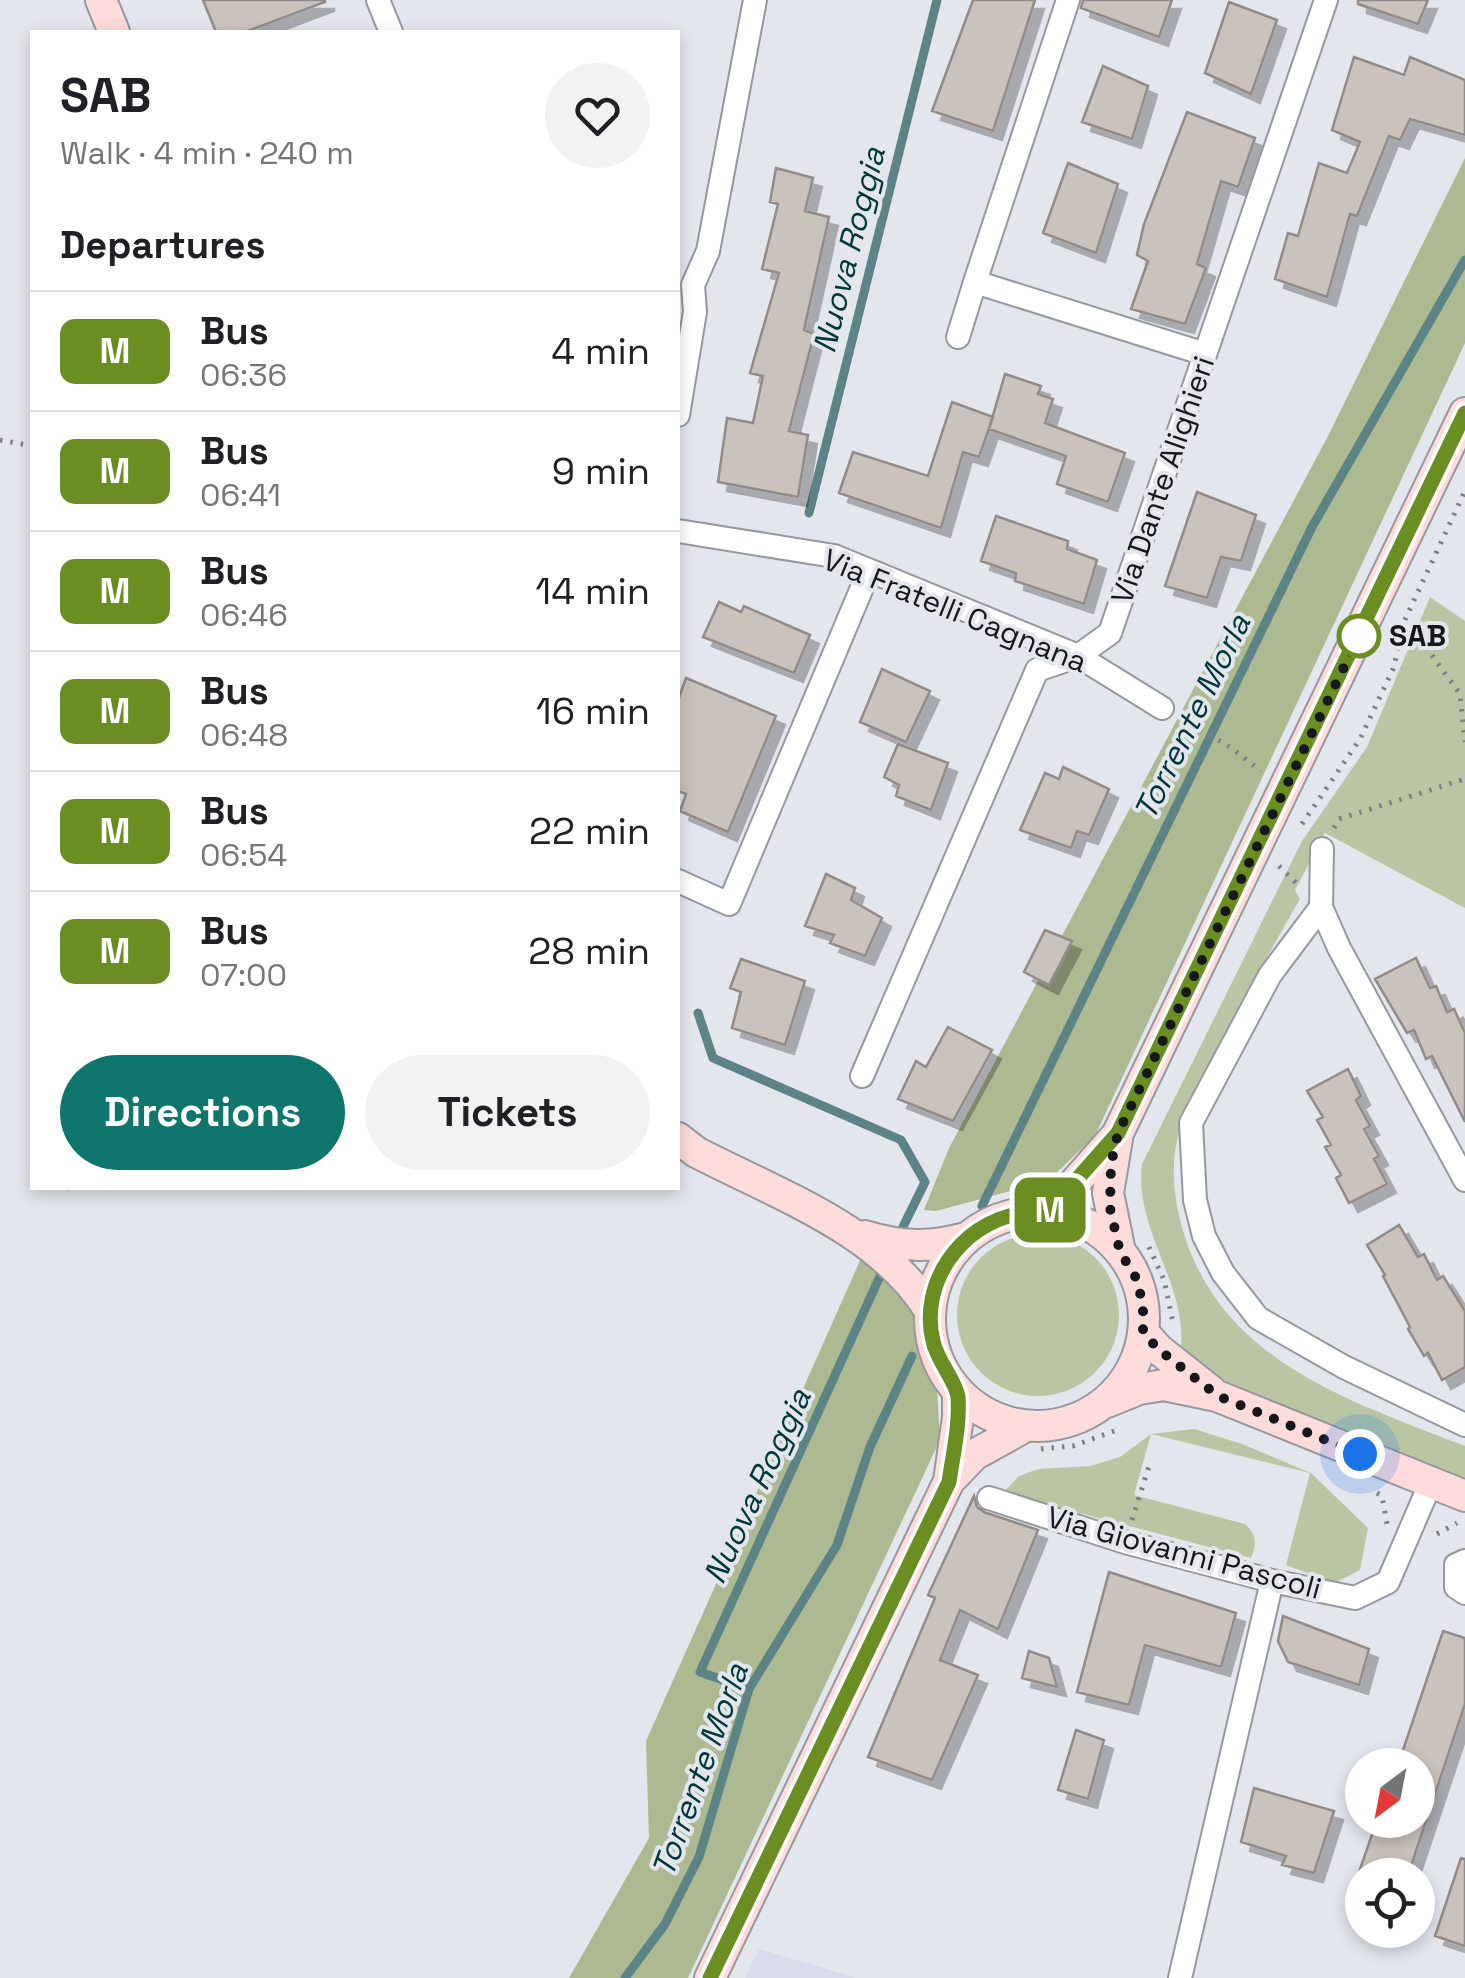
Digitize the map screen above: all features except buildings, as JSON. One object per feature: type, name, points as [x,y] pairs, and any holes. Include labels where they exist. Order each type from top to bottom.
[{"type":"main road","points":[[101,0],[113,30]]},
{"type":"main road","points":[[1048,1212],[1118,1133],[1465,412]]},
{"type":"main road","points":[[1118,1133],[1108,1193],[1120,1252]]},
{"type":"main road","points":[[680,1140],[696,1152],[874,1247],[902,1271],[930,1311]]},
{"type":"main road","points":[[1103,1404],[1130,1372],[1143,1332],[1143,1303],[1135,1276],[1120,1252],[1088,1226],[1048,1212],[1018,1214],[991,1222],[966,1238],[948,1259],[936,1284],[930,1311],[932,1340],[941,1367],[958,1391],[977,1408],[1026,1426],[1066,1421],[1139,1389],[1164,1385],[1218,1396],[1465,1496]]},
{"type":"main road","points":[[848,1231],[910,1246],[940,1245],[966,1238]]},
{"type":"main road","points":[[1143,1332],[1158,1349],[1218,1396]]},
{"type":"main road","points":[[949,1482],[958,1391]]},
{"type":"main road","points":[[710,1978],[949,1482],[974,1455],[1026,1426]]},
{"type":"street","points":[[378,0],[390,30]]},
{"type":"street","points":[[680,404],[695,312],[685,281],[708,251],[755,0]]},
{"type":"street","points":[[958,336],[1068,0]]},
{"type":"street","name":"Via Dante Alighieri","points":[[862,1076],[1038,670],[1078,656],[1110,633],[1326,0]]},
{"type":"street","points":[[975,282],[1205,354]]},
{"type":"street","name":"Via Fratelli Cagnana","points":[[680,531],[834,556],[1078,656],[1162,708]]},
{"type":"street","points":[[680,883],[729,904],[869,571]]},
{"type":"street","points":[[1322,849],[1322,907],[1339,948],[1465,1180]]},
{"type":"street","points":[[1322,907],[1270,975],[1190,1124],[1195,1200],[1204,1236],[1223,1273],[1258,1318],[1344,1367],[1465,1425]]},
{"type":"street","name":"Via Giovanni Pascoli","points":[[989,1498],[1126,1542],[1272,1581],[1355,1598],[1388,1582],[1431,1482]]},
{"type":"street","points":[[1465,1561],[1456,1565],[1456,1588],[1465,1592]]},
{"type":"street","points":[[1180,1978],[1272,1581]]},
{"type":"path","points":[[0,440],[30,446]]},
{"type":"path","points":[[1402,626],[1425,646],[1460,694],[1465,742]]},
{"type":"path","points":[[1184,720],[1230,747],[1273,780]]},
{"type":"path","points":[[1322,849],[1339,820],[1465,779]]},
{"type":"path","points":[[1126,1542],[1149,1466]]},
{"type":"shaded area","points":[[759,1949],[854,1977],[856,1978],[745,1978]]},
{"type":"green space","points":[[1465,158],[1465,343],[1095,1136],[1048,1181],[936,1211],[924,1210],[949,1148],[1327,438]]},
{"type":"green space","points":[[1430,597],[1465,621],[1465,908],[1325,833],[1295,890],[1300,899],[1237,1012],[1182,1123],[1174,1182],[1184,1234],[1203,1278],[1229,1315],[1261,1346],[1337,1394],[1465,1446],[1465,1487],[1224,1388],[1181,1349],[1176,1302],[1152,1234],[1142,1188],[1142,1164],[1302,841],[1367,747]]},
{"type":"green space","points":[[1038,1234],[1069,1241],[1095,1258],[1112,1284],[1119,1315],[1112,1346],[1095,1372],[1069,1389],[1038,1396],[1007,1389],[981,1372],[964,1346],[957,1315],[964,1284],[981,1258],[1007,1241]]},
{"type":"green space","points":[[863,1254],[905,1276],[936,1375],[940,1440],[688,1978],[569,1978],[649,1838],[646,1741]]},
{"type":"green space","points":[[1194,1429],[1311,1473],[1368,1528],[1360,1570],[1335,1583],[1286,1565],[1310,1473],[1151,1434]]},
{"type":"green space","points":[[1151,1434],[1134,1495],[1245,1524],[1255,1540],[1251,1558],[1003,1493],[1019,1476],[1038,1469],[1090,1466],[1120,1457]]},
{"type":"waterway","name":"Nuova Roggia","points":[[809,513],[937,0]]},
{"type":"waterway","name":"Torrente Morla","points":[[982,1206],[1312,527],[1465,260]]},
{"type":"waterway","name":"Nuova Roggia","points":[[698,1013],[713,1058],[901,1140],[925,1182],[901,1231]]},
{"type":"waterway","name":"Nuova Roggia","points":[[749,1689],[700,1672],[881,1274]]},
{"type":"waterway","name":"Torrente Morla","points":[[625,1978],[665,1924],[699,1857],[749,1689],[837,1545],[870,1447],[912,1356]]},
{"type":"bus line","name":"M","points":[[710,1978],[949,1482],[958,1391],[941,1367],[932,1340],[930,1311],[936,1284],[948,1259],[966,1238],[991,1222],[1018,1214],[1048,1212],[1118,1133],[1465,413]]},
{"type":"place","name":"SAB","points":[[1359,636]]},
{"type":"route","points":[[1359,636],[1118,1133],[1108,1193],[1120,1252],[1135,1276],[1143,1303],[1143,1332],[1158,1349],[1218,1396],[1360,1454]]}]
